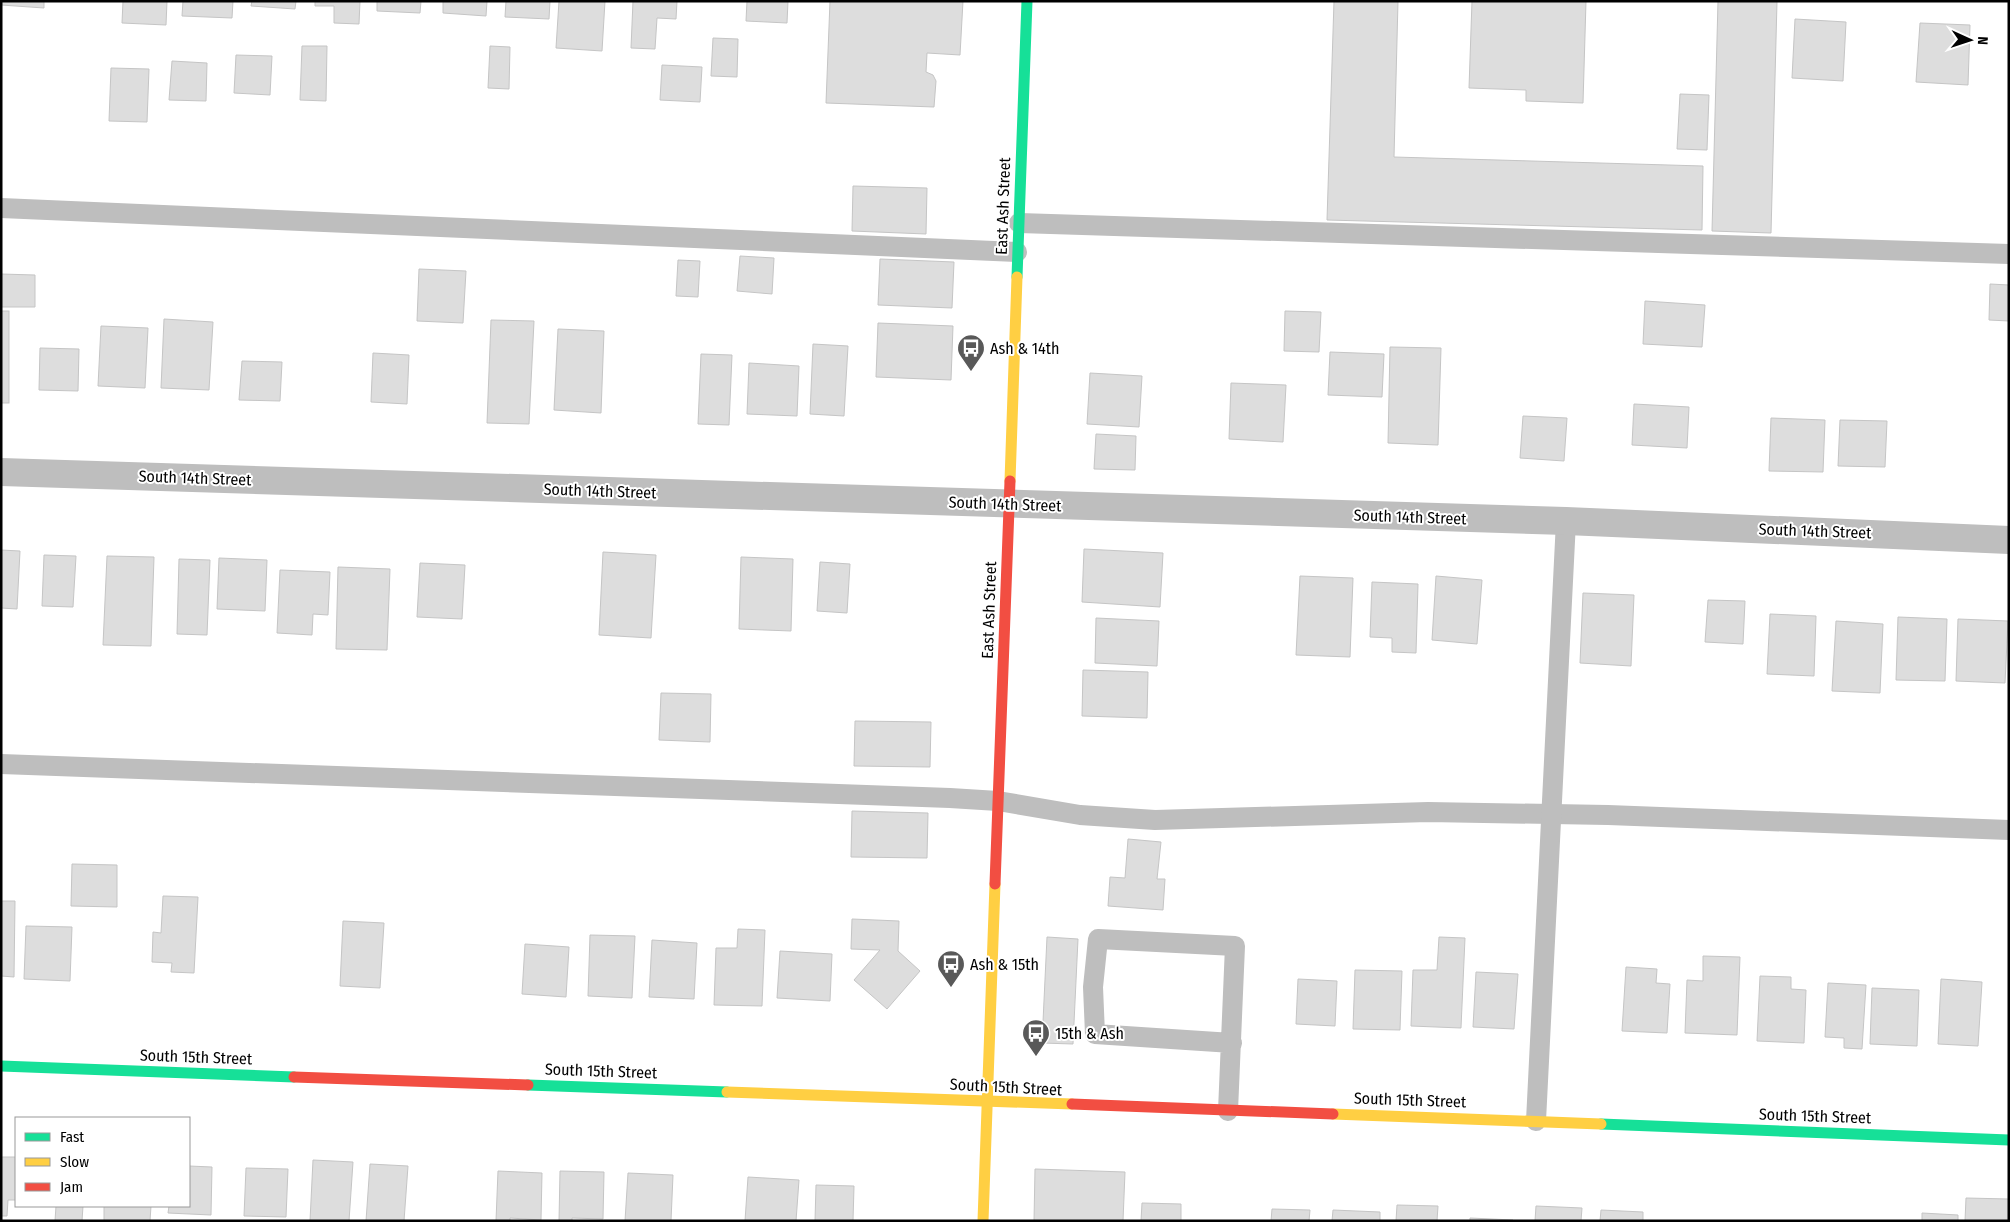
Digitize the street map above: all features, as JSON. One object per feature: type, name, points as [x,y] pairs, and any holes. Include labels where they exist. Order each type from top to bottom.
[{"type":"street","name":"East Ash Street","points":[[983,1221],[1027,1]]},
{"type":"street","name":"South 14th Street","points":[[1,472],[1566,521],[2009,540]]},
{"type":"street","name":"South 15th Street","points":[[1,1066],[1536,1121],[2009,1140]]},
{"type":"lane","points":[[1,208],[1017,252]]},
{"type":"lane","points":[[1019,223],[2009,254]]},
{"type":"lane","points":[[1536,1121],[1566,521]]},
{"type":"lane","points":[[1,764],[998,801],[1080,816],[1155,820],[1428,812],[1550,814],[2009,830]]},
{"type":"lane","points":[[1228,1111],[1232,1043],[1235,946],[1098,939],[1093,987],[1095,1034],[1232,1043]]},
{"type":"building","points":[[1,1],[44,1],[44,8],[1,5]]},
{"type":"building","points":[[123,1],[167,1],[166,25],[122,23]]},
{"type":"building","points":[[183,1],[233,1],[232,18],[182,16]]},
{"type":"building","points":[[252,1],[296,1],[295,9],[251,6]]},
{"type":"building","points":[[315,1],[360,1],[359,24],[334,23],[334,6],[315,6]]},
{"type":"building","points":[[377,1],[421,1],[420,13],[377,11]]},
{"type":"building","points":[[443,1],[487,1],[486,16],[443,13]]},
{"type":"building","points":[[506,1],[550,1],[549,19],[505,17]]},
{"type":"building","points":[[559,1],[605,1],[602,51],[556,48]]},
{"type":"building","points":[[633,1],[677,1],[676,19],[657,18],[655,49],[631,48]]},
{"type":"building","points":[[747,1],[788,1],[787,23],[746,21]]},
{"type":"building","points":[[830,1],[963,1],[960,55],[927,53],[926,72],[933,75],[936,81],[934,107],[826,103]]},
{"type":"building","points":[[1334,1],[1398,1],[1394,157],[1703,166],[1702,230],[1327,220]]},
{"type":"building","points":[[1472,1],[1586,1],[1583,103],[1526,101],[1526,90],[1469,88]]},
{"type":"building","points":[[1718,1],[1777,1],[1771,233],[1712,231]]},
{"type":"building","points":[[1795,19],[1846,22],[1843,81],[1792,78]]},
{"type":"building","points":[[1920,23],[1970,25],[1968,85],[1916,82]]},
{"type":"building","points":[[713,38],[738,39],[737,77],[711,76]]},
{"type":"building","points":[[302,46],[327,46],[326,101],[300,100]]},
{"type":"building","points":[[490,46],[510,47],[509,89],[488,88]]},
{"type":"building","points":[[236,55],[272,56],[270,95],[234,93]]},
{"type":"building","points":[[172,61],[207,63],[206,101],[169,100]]},
{"type":"building","points":[[662,65],[702,67],[700,102],[660,100]]},
{"type":"building","points":[[111,68],[149,69],[147,122],[109,121]]},
{"type":"building","points":[[1680,94],[1709,95],[1707,150],[1677,149]]},
{"type":"building","points":[[853,186],[927,188],[926,234],[852,231]]},
{"type":"building","points":[[740,256],[774,258],[772,294],[737,291]]},
{"type":"building","points":[[880,259],[954,262],[952,308],[878,305]]},
{"type":"building","points":[[678,260],[700,261],[698,297],[676,296]]},
{"type":"building","points":[[419,269],[466,271],[463,323],[417,321]]},
{"type":"building","points":[[1,274],[35,275],[35,307],[1,307]]},
{"type":"building","points":[[1990,284],[2009,285],[2009,321],[1989,320]]},
{"type":"building","points":[[1645,301],[1705,305],[1702,347],[1643,344]]},
{"type":"building","points":[[1,311],[9,311],[9,403],[1,403]]},
{"type":"building","points":[[1285,311],[1321,312],[1319,352],[1284,351]]},
{"type":"building","points":[[164,319],[213,322],[209,390],[161,388]]},
{"type":"building","points":[[491,320],[534,321],[529,424],[487,423]]},
{"type":"building","points":[[878,323],[953,326],[951,380],[876,377]]},
{"type":"building","points":[[101,326],[148,328],[145,388],[98,386]]},
{"type":"building","points":[[558,329],[604,331],[601,413],[554,410]]},
{"type":"building","points":[[813,344],[848,346],[844,416],[810,414]]},
{"type":"building","points":[[1390,347],[1441,348],[1438,445],[1388,443]]},
{"type":"building","points":[[40,348],[79,349],[78,391],[39,390]]},
{"type":"building","points":[[1330,352],[1384,354],[1382,397],[1328,395]]},
{"type":"building","points":[[373,353],[409,355],[407,404],[371,402]]},
{"type":"building","points":[[701,354],[732,355],[729,425],[698,424]]},
{"type":"building","points":[[242,361],[282,362],[280,401],[239,400]]},
{"type":"building","points":[[749,363],[799,366],[797,416],[747,414]]},
{"type":"building","points":[[1090,373],[1142,376],[1139,427],[1087,424]]},
{"type":"building","points":[[1231,383],[1286,385],[1283,442],[1229,439]]},
{"type":"building","points":[[1634,404],[1689,407],[1687,448],[1632,445]]},
{"type":"building","points":[[1523,416],[1567,418],[1564,461],[1520,458]]},
{"type":"building","points":[[1771,418],[1825,420],[1823,472],[1769,471]]},
{"type":"building","points":[[1840,420],[1887,421],[1885,467],[1838,466]]},
{"type":"building","points":[[1096,434],[1136,436],[1135,470],[1094,469]]},
{"type":"building","points":[[1084,549],[1163,553],[1160,607],[1082,602]]},
{"type":"building","points":[[1,550],[20,551],[17,609],[1,608]]},
{"type":"building","points":[[603,552],[656,555],[651,638],[599,635]]},
{"type":"building","points":[[44,555],[76,556],[73,607],[42,606]]},
{"type":"building","points":[[107,556],[154,557],[151,646],[103,645]]},
{"type":"building","points":[[741,557],[793,559],[791,631],[739,629]]},
{"type":"building","points":[[219,558],[267,560],[265,611],[217,609]]},
{"type":"building","points":[[179,559],[210,560],[207,635],[177,634]]},
{"type":"building","points":[[820,562],[850,564],[847,613],[817,611]]},
{"type":"building","points":[[420,563],[465,565],[462,619],[417,617]]},
{"type":"building","points":[[338,567],[390,569],[387,650],[336,649]]},
{"type":"building","points":[[280,570],[330,572],[328,615],[313,614],[312,635],[277,633]]},
{"type":"building","points":[[1300,576],[1353,578],[1350,657],[1296,655]]},
{"type":"building","points":[[1436,576],[1482,580],[1477,644],[1432,640]]},
{"type":"building","points":[[1372,582],[1418,584],[1416,653],[1392,652],[1392,638],[1370,637]]},
{"type":"building","points":[[1583,593],[1634,595],[1631,666],[1580,663]]},
{"type":"building","points":[[1708,600],[1745,601],[1743,644],[1705,642]]},
{"type":"building","points":[[1770,614],[1816,616],[1814,676],[1767,674]]},
{"type":"building","points":[[1898,617],[1947,619],[1945,681],[1896,680]]},
{"type":"building","points":[[1096,618],[1159,621],[1157,666],[1095,663]]},
{"type":"building","points":[[1958,619],[2008,621],[2005,683],[1956,681]]},
{"type":"building","points":[[1836,621],[1883,624],[1880,693],[1832,691]]},
{"type":"building","points":[[1083,670],[1148,672],[1147,718],[1082,716]]},
{"type":"building","points":[[661,693],[711,694],[710,742],[659,740]]},
{"type":"building","points":[[855,721],[931,722],[930,767],[854,766]]},
{"type":"building","points":[[852,811],[928,813],[927,858],[851,857]]},
{"type":"building","points":[[1128,839],[1161,842],[1157,879],[1165,879],[1163,910],[1108,906],[1110,877],[1125,878]]},
{"type":"building","points":[[72,864],[117,865],[117,907],[71,906]]},
{"type":"building","points":[[163,896],[198,897],[194,973],[171,972],[172,963],[152,962],[153,932],[161,933]]},
{"type":"building","points":[[1,901],[15,901],[14,977],[1,976]]},
{"type":"building","points":[[852,919],[899,921],[898,951],[920,971],[887,1009],[854,980],[880,950],[851,949]]},
{"type":"building","points":[[343,921],[384,923],[380,988],[340,986]]},
{"type":"building","points":[[26,926],[72,927],[70,981],[24,979]]},
{"type":"building","points":[[738,929],[765,930],[762,1006],[714,1005],[716,948],[737,948]]},
{"type":"building","points":[[590,935],[635,936],[632,998],[588,996]]},
{"type":"building","points":[[1047,937],[1078,939],[1073,1044],[1042,1043]]},
{"type":"building","points":[[1439,937],[1465,938],[1461,1028],[1411,1026],[1413,970],[1437,970]]},
{"type":"building","points":[[652,940],[697,943],[694,999],[649,997]]},
{"type":"building","points":[[525,944],[569,947],[566,997],[522,994]]},
{"type":"building","points":[[780,951],[832,954],[830,1001],[777,998]]},
{"type":"building","points":[[1703,956],[1740,957],[1737,1035],[1685,1033],[1687,980],[1703,981]]},
{"type":"building","points":[[1626,967],[1657,969],[1656,983],[1670,984],[1667,1033],[1622,1031]]},
{"type":"building","points":[[1355,970],[1402,971],[1400,1030],[1353,1029]]},
{"type":"building","points":[[1476,972],[1518,974],[1514,1029],[1473,1027]]},
{"type":"building","points":[[1760,976],[1791,977],[1791,989],[1806,990],[1804,1043],[1757,1041]]},
{"type":"building","points":[[1298,979],[1337,981],[1335,1026],[1296,1024]]},
{"type":"building","points":[[1941,979],[1982,982],[1978,1046],[1938,1044]]},
{"type":"building","points":[[1828,983],[1866,985],[1862,1049],[1844,1048],[1844,1038],[1825,1037]]},
{"type":"building","points":[[1872,988],[1919,990],[1917,1046],[1870,1044]]},
{"type":"building","points":[[1,1157],[15,1157],[15,1200],[8,1200],[7,1216],[1,1216]]},
{"type":"building","points":[[313,1160],[353,1162],[349,1221],[310,1221]]},
{"type":"building","points":[[370,1164],[408,1166],[404,1221],[366,1221]]},
{"type":"building","points":[[190,1166],[212,1167],[211,1215],[168,1213],[169,1207],[190,1207]]},
{"type":"building","points":[[246,1168],[288,1169],[286,1217],[244,1216]]},
{"type":"building","points":[[1035,1169],[1125,1172],[1123,1221],[1034,1221]]},
{"type":"building","points":[[498,1171],[542,1173],[541,1220],[510,1218],[510,1221],[496,1221]]},
{"type":"building","points":[[560,1171],[604,1172],[603,1219],[572,1218],[572,1221],[559,1221]]},
{"type":"building","points":[[628,1173],[673,1175],[671,1221],[625,1221]]},
{"type":"building","points":[[748,1177],[799,1180],[796,1221],[745,1221]]},
{"type":"building","points":[[816,1185],[854,1186],[853,1221],[815,1221]]},
{"type":"building","points":[[1966,1198],[2009,1199],[2009,1221],[1965,1221]]},
{"type":"building","points":[[1142,1203],[1181,1204],[1181,1221],[1141,1221]]},
{"type":"building","points":[[1397,1205],[1438,1206],[1437,1221],[1396,1221]]},
{"type":"building","points":[[1536,1206],[1582,1208],[1581,1221],[1535,1221]]},
{"type":"building","points":[[56,1207],[83,1207],[82,1221],[55,1221]]},
{"type":"building","points":[[104,1207],[151,1207],[150,1221],[104,1221]]},
{"type":"building","points":[[1272,1209],[1310,1210],[1309,1221],[1271,1221]]},
{"type":"building","points":[[1333,1210],[1380,1212],[1380,1221],[1332,1221]]},
{"type":"building","points":[[1601,1210],[1643,1212],[1643,1221],[1600,1221]]},
{"type":"building","points":[[1922,1213],[1958,1215],[1958,1221],[1922,1221]]},
{"type":"building","points":[[1470,1218],[1513,1220],[1513,1221],[1470,1221]]},
{"type":"traffic: fast","points":[[1017,277],[1027,1]]},
{"type":"traffic: fast","points":[[1,1066],[294,1077]]},
{"type":"traffic: fast","points":[[528,1085],[727,1092]]},
{"type":"traffic: fast","points":[[1601,1124],[2009,1140]]},
{"type":"traffic: slow","points":[[1010,481],[1017,277]]},
{"type":"traffic: slow","points":[[983,1221],[995,884]]},
{"type":"traffic: slow","points":[[727,1092],[1072,1104]]},
{"type":"traffic: slow","points":[[1333,1114],[1601,1124]]},
{"type":"traffic: jam","points":[[995,884],[1010,481]]},
{"type":"traffic: jam","points":[[294,1077],[528,1085]]},
{"type":"traffic: jam","points":[[1072,1104],[1333,1114]]},
{"type":"place","name":"Ash & 14th","points":[[971,372]]},
{"type":"place","name":"Ash & 15th","points":[[951,988]]},
{"type":"place","name":"15th & Ash","points":[[1036,1057]]}]
